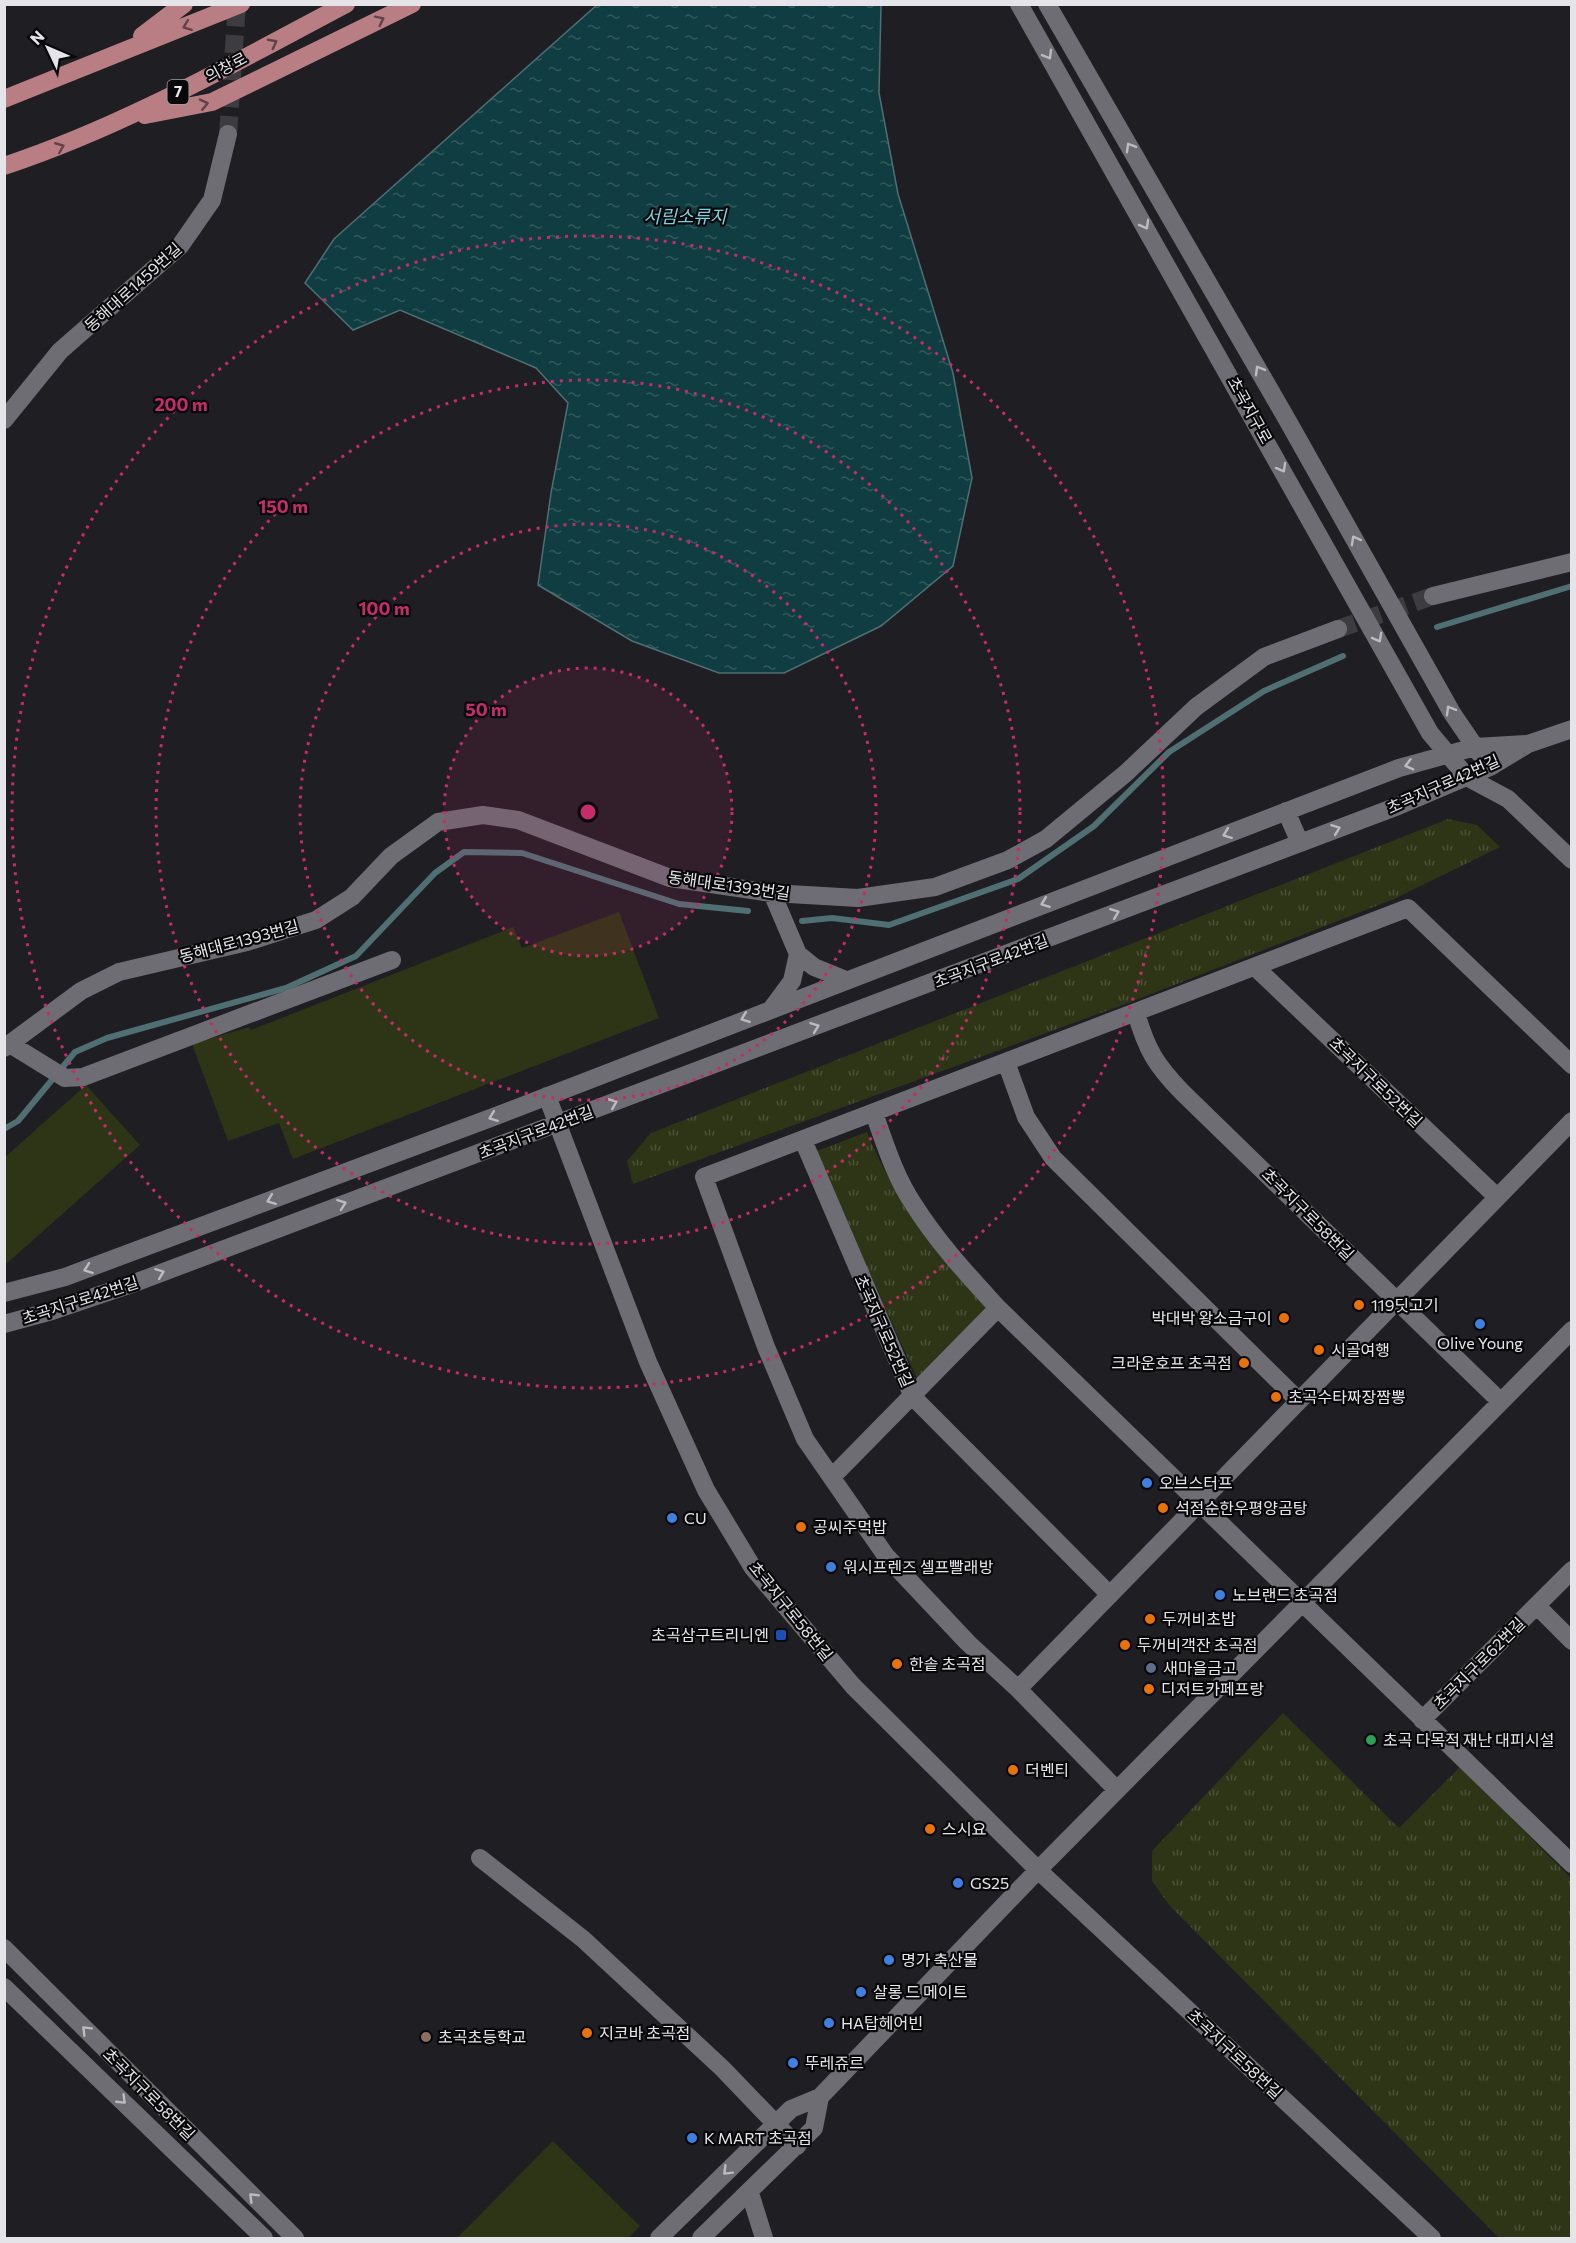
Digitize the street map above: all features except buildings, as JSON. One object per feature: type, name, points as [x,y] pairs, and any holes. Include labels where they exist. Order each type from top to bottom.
[{"type":"main road","points":[[123,50],[184,4]]},
{"type":"main road","points":[[4,99],[241,4]]},
{"type":"main road","name":"의창로","points":[[4,166],[55,149],[126,119],[346,4]]},
{"type":"main road","points":[[126,119],[212,102],[412,4]]},
{"type":"street","name":"초곡지구로","points":[[1019,4],[1430,733],[1467,777],[1502,795],[1572,861]]},
{"type":"street","name":"초곡지구로","points":[[1047,4],[1289,423],[1452,713],[1474,747],[1490,766],[1502,795]]},
{"type":"street","name":"동해대로1459번길","points":[[4,420],[60,351],[180,246],[212,200],[228,134]]},
{"type":"street","points":[[1432,596],[1572,562]]},
{"type":"street","name":"동해대로1393번길","points":[[7,1046],[81,991],[119,972],[247,942],[316,920],[352,897],[391,856],[438,822],[483,815],[518,820],[670,878],[772,892],[858,898],[935,887],[1008,860],[1046,839],[1125,773],[1196,706],[1264,657],[1338,629]]},
{"type":"street","points":[[1528,744],[1572,729]]},
{"type":"street","name":"초곡지구로42번길","points":[[4,1293],[65,1277],[547,1096],[1399,768],[1474,747],[1528,744]]},
{"type":"street","name":"초곡지구로42번길","points":[[4,1324],[52,1311],[129,1285],[1300,843],[1467,777],[1528,744]]},
{"type":"street","points":[[1286,811],[1300,843]]},
{"type":"street","points":[[772,892],[798,954],[814,967],[846,980]]},
{"type":"street","points":[[1117,1790],[1018,1689],[969,1643],[886,1556],[806,1439],[766,1347],[704,1177],[1408,908],[1572,1065]]},
{"type":"street","points":[[772,1008],[792,981],[798,954]]},
{"type":"street","points":[[7,1046],[37,1058],[65,1078],[83,1077],[392,960]]},
{"type":"street","name":"초곡지구로52번길","points":[[1255,967],[1497,1197]]},
{"type":"street","name":"초곡지구로58번길","points":[[1136,1013],[1146,1047],[1162,1071],[1501,1402]]},
{"type":"street","points":[[1006,1062],[1026,1117],[1053,1158],[1299,1401]]},
{"type":"street","name":"초곡지구로58번길","points":[[547,1096],[648,1362],[706,1490],[753,1568],[853,1686],[1038,1870],[1432,2238]]},
{"type":"street","points":[[874,1113],[891,1162],[913,1205],[950,1255],[998,1308],[1300,1604],[1572,1864]]},
{"type":"street","points":[[1018,1689],[1572,1121]]},
{"type":"street","name":"초곡지구로52번길","points":[[803,1140],[913,1397],[1110,1595]]},
{"type":"street","points":[[832,1477],[998,1308]]},
{"type":"street","points":[[659,2238],[775,2123],[791,2109],[820,2097],[1038,1870],[1572,1330]]},
{"type":"street","name":"초곡지구로62번길","points":[[1422,1720],[1572,1570]]},
{"type":"street","name":"초곡지구로62번길","points":[[1537,1606],[1572,1641]]},
{"type":"street","points":[[480,1858],[583,1939],[722,2068],[797,2146]]},
{"type":"street","name":"초곡지구로58번길","points":[[4,1948],[294,2238]]},
{"type":"street","name":"초곡지구로58번길","points":[[4,1987],[264,2238]]},
{"type":"street","points":[[701,2238],[750,2193],[814,2128],[820,2097]]},
{"type":"street","points":[[750,2193],[764,2238]]},
{"type":"green space","points":[[1448,819],[1477,825],[1500,847],[1394,899],[1128,1003],[633,1184],[627,1161],[651,1133]]},
{"type":"green space","points":[[619,912],[659,1018],[293,1159],[279,1123],[228,1141],[192,1044],[249,1027],[251,1030],[513,927],[522,948]]},
{"type":"green space","points":[[86,1085],[140,1145],[5,1265],[4,1158]]},
{"type":"green space","points":[[867,1132],[890,1181],[904,1203],[934,1246],[986,1307],[917,1378],[814,1152]]},
{"type":"green space","points":[[1283,1713],[1399,1828],[1460,1767],[1571,1878],[1571,2238],[1499,2238],[1170,1906],[1152,1881],[1152,1851]]},
{"type":"green space","points":[[553,2141],[640,2226],[628,2238],[457,2238]]},
{"type":"water","name":"서림소류지","points":[[598,4],[881,5],[879,93],[898,194],[953,373],[972,478],[953,566],[881,626],[784,673],[719,673],[632,641],[538,585],[551,493],[568,403],[536,368],[400,310],[353,330],[305,283],[334,239]]},
{"type":"waterway","points":[[1437,627],[1572,586]]},
{"type":"waterway","points":[[802,921],[832,918],[889,925],[1018,879],[1094,826],[1169,752],[1264,691],[1343,656]]},
{"type":"waterway","points":[[4,1129],[18,1121],[75,1052],[107,1038],[286,988],[356,956],[435,873],[464,852],[522,853],[679,904],[748,911]]},
{"type":"tunnel","points":[[228,134],[237,4]]},
{"type":"tunnel","points":[[1338,629],[1433,596]]},
{"type":"place","name":"119딧고기","points":[[1359,1305]]},
{"type":"place","name":"박대박 왕소금구이","points":[[1284,1318]]},
{"type":"place","name":"Olive Young","points":[[1480,1324]]},
{"type":"place","name":"시골여행","points":[[1319,1350]]},
{"type":"place","name":"크라운호프 초곡점","points":[[1244,1363]]},
{"type":"place","name":"초곡수타짜장짬뽕","points":[[1276,1397]]},
{"type":"place","name":"오브스터프","points":[[1147,1483]]},
{"type":"place","name":"석점순한우평양곰탕","points":[[1163,1508]]},
{"type":"place","name":"CU","points":[[672,1518]]},
{"type":"place","name":"공씨주먹밥","points":[[801,1527]]},
{"type":"place","name":"워시프렌즈 셀프빨래방","points":[[831,1567]]},
{"type":"place","name":"노브랜드 초곡점","points":[[1220,1595]]},
{"type":"place","name":"두꺼비초밥","points":[[1150,1619]]},
{"type":"place","name":"초곡삼구트리니엔","points":[[781,1635]]},
{"type":"place","name":"두꺼비객잔 초곡점","points":[[1125,1645]]},
{"type":"place","name":"한솥 초곡점","points":[[897,1664]]},
{"type":"place","name":"새마을금고","points":[[1151,1668]]},
{"type":"place","name":"디저트카페프랑","points":[[1149,1689]]},
{"type":"place","name":"초곡 다목적 재난 대피시설","points":[[1371,1740]]},
{"type":"place","name":"더벤티","points":[[1013,1770]]},
{"type":"place","name":"스시요","points":[[930,1829]]},
{"type":"place","name":"GS25","points":[[958,1883]]},
{"type":"place","name":"명가 축산물","points":[[889,1960]]},
{"type":"place","name":"살롱 드 메이트","points":[[861,1992]]},
{"type":"place","name":"HA탑헤어빈","points":[[829,2023]]},
{"type":"place","name":"지코바 초곡점","points":[[587,2033]]},
{"type":"place","name":"초곡초등학교","points":[[426,2037]]},
{"type":"place","name":"뚜레쥬르","points":[[793,2063]]},
{"type":"place","name":"K MART 초곡점","points":[[692,2138]]}]
